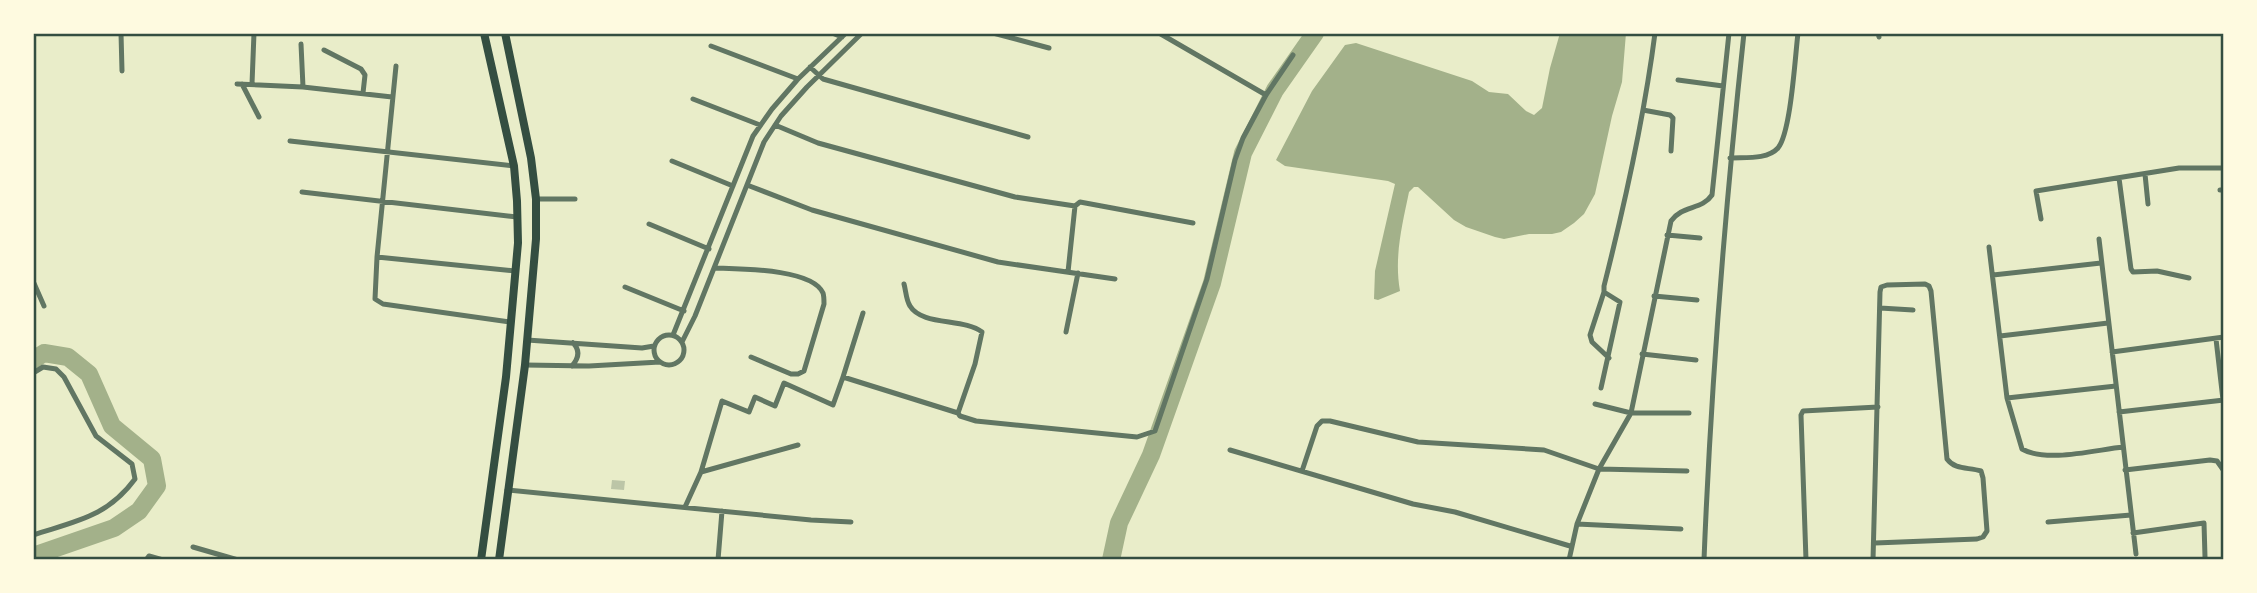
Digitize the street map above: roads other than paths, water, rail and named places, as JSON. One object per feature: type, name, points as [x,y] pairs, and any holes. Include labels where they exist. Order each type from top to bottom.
[{"type":"main road","points":[[481,560],[506,377],[517,217],[514,166],[484,33]]},
{"type":"main road","points":[[499,560],[506,490],[525,365],[536,239],[536,200],[531,158],[505,33]]},
{"type":"street","points":[[121,33],[122,71]]},
{"type":"street","points":[[252,84],[254,33]]},
{"type":"street","points":[[832,33],[844,35]]},
{"type":"street","points":[[654,346],[656,358],[665,365],[677,363],[684,354],[682,342],[764,142],[775,125],[819,75],[862,33]]},
{"type":"street","points":[[993,33],[1049,48]]},
{"type":"street","points":[[1159,33],[1266,95]]},
{"type":"street","points":[[1609,358],[1592,342],[1590,335],[1604,292],[1643,110],[1655,33]]},
{"type":"street","points":[[1569,560],[1577,524],[1599,469],[1631,413],[1667,235],[1676,214],[1688,207],[1703,204],[1712,195],[1728,33]]},
{"type":"street","points":[[1704,560],[1714,345],[1744,33]]},
{"type":"street","points":[[1730,158],[1767,155],[1778,148],[1786,130],[1798,33]]},
{"type":"street","points":[[673,335],[753,136],[772,108],[798,79],[844,35]]},
{"type":"street","points":[[301,44],[303,88]]},
{"type":"street","points":[[711,46],[798,79]]},
{"type":"street","points":[[324,50],[361,69],[365,75],[363,93]]},
{"type":"street","points":[[843,377],[958,412],[963,418],[976,421],[1137,437],[1155,431],[1207,279],[1235,160],[1243,138],[1266,95],[1293,55]]},
{"type":"street","points":[[396,66],[377,257],[375,291],[378,302],[510,322]]},
{"type":"street","points":[[810,67],[823,79],[1028,137]]},
{"type":"street","points":[[1678,80],[1723,86]]},
{"type":"street","points":[[259,117],[240,84],[392,97]]},
{"type":"street","points":[[693,99],[760,125]]},
{"type":"street","points":[[1643,110],[1670,115],[1671,151]]},
{"type":"street","points":[[775,125],[818,143],[1015,197],[1075,206]]},
{"type":"street","points":[[290,141],[514,166]]},
{"type":"street","points":[[672,161],[733,186]]},
{"type":"street","points":[[2041,219],[2036,191],[2189,167],[2224,168]]},
{"type":"street","points":[[2145,174],[2148,204]]},
{"type":"street","points":[[2119,178],[2133,272],[2157,271],[2189,278]]},
{"type":"street","points":[[747,185],[812,210],[998,262],[1115,279]]},
{"type":"street","points":[[302,192],[517,217]]},
{"type":"street","points":[[536,200],[575,200]]},
{"type":"street","points":[[1068,272],[1075,206],[1080,202],[1193,223]]},
{"type":"street","points":[[649,224],[709,249]]},
{"type":"street","points":[[1667,235],[1700,238]]},
{"type":"street","points":[[2099,239],[2136,554]]},
{"type":"street","points":[[1989,247],[2007,398],[2022,449],[2030,454],[2044,456],[2123,447]]},
{"type":"street","points":[[377,257],[515,271]]},
{"type":"street","points":[[1993,275],[2101,262]]},
{"type":"street","points":[[714,268],[751,269],[797,276],[815,283],[823,292],[824,304],[804,371],[791,374],[751,357]]},
{"type":"street","points":[[1066,332],[1078,274]]},
{"type":"street","points":[[33,281],[44,306]]},
{"type":"street","points":[[904,284],[908,304],[922,316],[972,327],[982,332],[975,364],[958,412]]},
{"type":"street","points":[[1873,560],[1881,287],[1925,284],[1929,286],[1947,459],[1961,468],[1981,471],[1987,531],[1983,537],[1977,539],[1875,543]]},
{"type":"street","points":[[625,287],[684,311]]},
{"type":"street","points":[[1601,388],[1620,302],[1604,292]]},
{"type":"street","points":[[1654,296],[1697,300]]},
{"type":"street","points":[[1880,308],[1913,310]]},
{"type":"street","points":[[685,508],[701,472],[722,401],[749,412],[755,397],[775,406],[784,383],[833,405],[863,313]]},
{"type":"street","points":[[2000,336],[2109,323]]},
{"type":"street","points":[[527,340],[642,348],[654,346],[661,337],[673,335],[682,342]]},
{"type":"street","points":[[2112,352],[2224,337]]},
{"type":"street","points":[[2119,412],[2224,400],[2216,339]]},
{"type":"street","points":[[572,366],[578,354],[573,343]]},
{"type":"street","points":[[1642,354],[1696,360]]},
{"type":"street","points":[[525,365],[660,362]]},
{"type":"street","points":[[33,373],[43,367],[56,369],[64,377],[96,436],[132,464],[135,479],[122,496],[105,510],[33,535]]},
{"type":"street","points":[[2007,398],[2116,386]]},
{"type":"street","points":[[1595,404],[1631,413],[1689,413]]},
{"type":"street","points":[[1806,560],[1801,415],[1803,411],[1878,407]]},
{"type":"street","points":[[1302,471],[1317,426],[1322,421],[1418,442],[1544,450],[1599,469],[1687,471]]},
{"type":"street","points":[[701,472],[798,445]]},
{"type":"street","points":[[1230,450],[1413,504],[1455,512],[1570,546]]},
{"type":"street","points":[[2125,470],[2210,460],[2217,461],[2224,471]]},
{"type":"street","points":[[506,490],[850,522]]},
{"type":"street","points":[[718,560],[722,511]]},
{"type":"street","points":[[2048,522],[2131,514]]},
{"type":"street","points":[[2133,533],[2204,523],[2205,557]]},
{"type":"street","points":[[1577,524],[1681,529]]},
{"type":"street","points":[[193,547],[238,560]]},
{"type":"street","points":[[146,560],[149,556],[163,560]]},
{"type":"waterway","points":[[1111,560],[1119,523],[1151,455],[1212,283],[1243,153],[1275,90],[1315,33]]},
{"type":"waterway","points":[[33,360],[44,353],[68,357],[89,374],[112,426],[152,459],[157,486],[139,511],[114,528],[33,556]]}]
